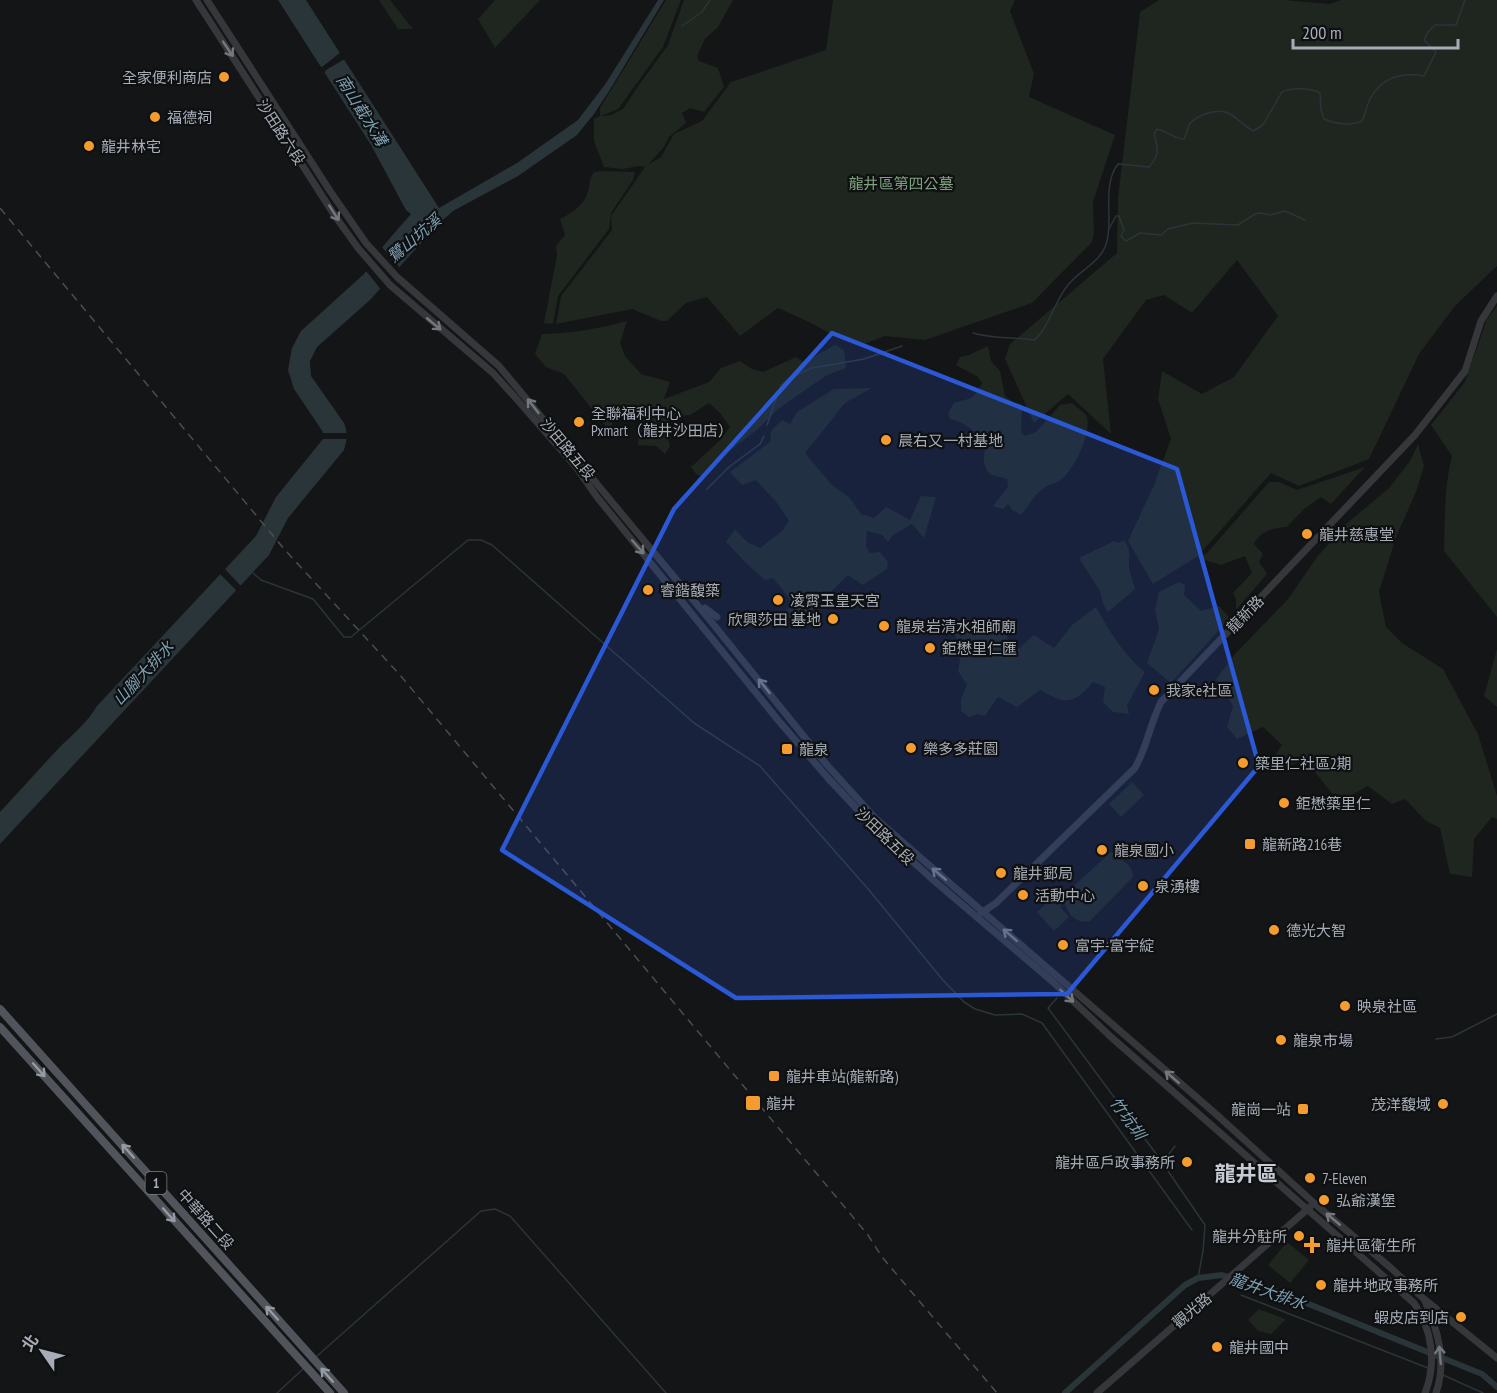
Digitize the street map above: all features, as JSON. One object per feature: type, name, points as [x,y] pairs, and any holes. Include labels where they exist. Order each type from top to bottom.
[{"type":"main road","name":"中華路二段","points":[[0,1009],[344,1393]]},
{"type":"main road","name":"中華路二段","points":[[0,1027],[330,1393]]},
{"type":"main road","points":[[148,1192],[157,1184]]},
{"type":"street","name":"沙田路六段","points":[[196,0],[335,216],[370,262],[390,285],[493,373]]},
{"type":"street","name":"沙田路六段","points":[[207,0],[366,243],[397,277],[500,366]]},
{"type":"street","name":"龍新路","points":[[976,916],[996,903],[1135,768],[1145,748],[1154,716],[1161,702],[1415,435],[1460,380],[1465,371],[1480,321],[1497,296]]},
{"type":"street","name":"沙田路五段","points":[[500,366],[606,490],[672,576],[871,819],[984,912],[1424,1299],[1497,1358]]},
{"type":"street","name":"沙田路五段","points":[[493,373],[576,467],[678,595],[672,599],[676,598],[699,620],[827,777],[931,878],[1053,982],[1414,1303]]},
{"type":"street","points":[[576,467],[598,490],[606,490]]},
{"type":"street","name":"沙田路五段","points":[[606,507],[611,505],[626,523],[638,532]]},
{"type":"street","points":[[672,576],[689,589],[709,612],[717,616],[706,615],[681,591],[678,595]]},
{"type":"street","points":[[776,717],[784,710]]},
{"type":"street","points":[[1234,1145],[1241,1137]]},
{"type":"street","name":"觀光路","points":[[1097,1393],[1314,1203]]},
{"type":"street","points":[[1425,1393],[1432,1366],[1431,1350],[1427,1330],[1414,1303],[1424,1299],[1436,1327],[1441,1369],[1434,1393]]},
{"type":"street","points":[[1439,1382],[1443,1393]]},
{"type":"street","points":[[1429,1383],[1434,1393]]},
{"type":"highlighted area","points":[[832,333],[1177,469],[1259,766],[1067,994],[736,998],[502,850],[674,509]]},
{"type":"green space","points":[[379,0],[390,0],[413,29],[398,29]]},
{"type":"green space","points":[[495,0],[540,0],[495,48],[478,19]]},
{"type":"green space","name":"龍井區第四公墓","points":[[666,0],[681,0],[663,47],[618,109],[601,116],[611,115],[623,109],[668,45],[684,0],[733,0],[718,27],[705,39],[697,56],[699,61],[718,68],[724,87],[704,112],[690,108],[682,113],[686,123],[669,137],[664,147],[648,165],[661,157],[674,134],[702,121],[731,82],[826,50],[833,0],[1015,0],[1010,11],[1034,74],[1029,97],[1115,135],[1093,202],[1092,242],[1032,303],[925,340],[885,336],[859,346],[778,308],[740,336],[707,297],[686,303],[667,321],[661,321],[632,309],[556,324],[561,296],[612,230],[611,216],[645,167],[623,169],[604,167],[594,141],[594,119],[600,116],[600,108]]},
{"type":"green space","points":[[1159,0],[1284,0],[1330,4],[1341,0],[1497,0],[1497,266],[1455,306],[1419,354],[1369,459],[1299,486],[1271,473],[1198,556],[1153,584],[1128,541],[1154,485],[1171,439],[1158,399],[1162,371],[1202,394],[1234,377],[1278,316],[1237,260],[1192,313],[1164,295],[1146,300],[1103,359],[1111,434],[1068,394],[1034,423],[1005,359],[1010,344],[1117,253],[1118,198],[1140,12]]},
{"type":"green space","points":[[594,172],[635,172],[633,180],[611,213],[609,229],[558,296],[553,324],[544,323],[557,255],[556,246],[565,235],[560,219],[581,205]]},
{"type":"green space","points":[[1497,306],[1497,617],[1444,551],[1446,491],[1452,456],[1431,425],[1465,382],[1487,319]]},
{"type":"green space","points":[[627,321],[620,343],[625,356],[641,374],[670,382],[664,399],[709,382],[721,368],[740,361],[752,369],[763,372],[796,357],[804,362],[835,345],[844,350],[846,368],[827,375],[778,409],[758,429],[719,459],[702,477],[696,474],[691,467],[720,440],[730,427],[709,403],[690,415],[676,416],[665,427],[670,446],[665,454],[656,446],[638,445],[639,415],[618,406],[612,424],[612,436],[607,434],[605,425],[564,374],[546,367],[535,354],[542,334],[585,330]]},
{"type":"green space","points":[[988,346],[991,361],[1000,371],[1005,396],[1022,408],[1021,432],[1025,436],[1036,432],[1060,405],[1072,403],[1086,415],[1088,422],[1082,449],[1067,474],[1038,493],[1021,515],[1012,510],[1008,504],[1003,509],[993,506],[1008,487],[1007,479],[994,476],[986,469],[984,455],[986,447],[983,442],[966,426],[950,419],[948,413],[954,403],[973,396],[982,383],[978,377],[956,365],[960,357]]},
{"type":"green space","points":[[872,388],[845,403],[805,453],[832,485],[850,498],[861,514],[874,518],[886,507],[910,520],[921,496],[936,497],[924,538],[912,524],[893,535],[888,542],[882,535],[867,531],[866,546],[870,553],[880,552],[888,562],[887,569],[863,585],[848,575],[797,625],[784,613],[793,603],[773,578],[765,580],[726,542],[735,529],[747,542],[760,548],[782,531],[789,521],[777,503],[756,480],[742,485],[730,472],[770,442],[771,431],[782,420],[790,424],[797,412],[834,389]]},
{"type":"green space","points":[[1418,444],[1424,466],[1416,492],[1396,537],[1379,592],[1386,627],[1402,643],[1443,669],[1478,734],[1497,796],[1497,819],[1492,817],[1474,839],[1472,877],[1450,874],[1440,828],[1426,821],[1405,799],[1392,804],[1368,786],[1339,802],[1306,761],[1286,766],[1275,755],[1282,745],[1263,727],[1237,739],[1227,727],[1233,706],[1216,679],[1236,653],[1288,599],[1317,557],[1346,524],[1389,488],[1410,461]]},
{"type":"green space","points":[[1365,467],[1331,504],[1321,497],[1304,509],[1287,527],[1272,529],[1259,536],[1254,544],[1263,554],[1259,562],[1267,574],[1236,610],[1236,599],[1233,593],[1252,573],[1245,556],[1221,565],[1198,558],[1208,552],[1269,482],[1279,482],[1297,490]]},
{"type":"green space","points":[[1124,540],[1129,549],[1129,569],[1135,589],[1108,612],[1103,604],[1100,591],[1079,558],[1114,541],[1119,543]]},
{"type":"green space","points":[[1179,582],[1185,585],[1184,595],[1201,611],[1219,606],[1230,618],[1171,683],[1147,663],[1159,629],[1155,610],[1159,592]]},
{"type":"green space","points":[[1096,607],[1124,650],[1145,672],[1127,705],[1129,714],[1113,712],[1103,702],[1105,687],[1093,682],[1074,699],[1062,700],[1040,690],[1017,707],[998,697],[985,716],[978,714],[969,717],[961,711],[961,699],[967,685],[958,671],[962,649],[954,633],[977,633],[994,620],[1006,632],[1011,655],[1034,635],[1054,648],[1072,625]]},
{"type":"green space","points":[[1497,649],[1497,707],[1484,696]]},
{"type":"green space","points":[[1132,782],[1144,795],[1121,817],[1109,804]]},
{"type":"green space","points":[[1111,852],[1116,856],[1115,858],[1127,864],[1133,877],[1090,921],[1085,922],[1073,918],[1064,902],[1060,907],[1069,917],[1054,931],[1037,912],[1052,898],[1056,902]]},
{"type":"green space","points":[[1287,1242],[1309,1260],[1290,1283],[1268,1265]]},
{"type":"green space","points":[[1259,1309],[1286,1319],[1271,1334],[1258,1331],[1248,1320]]},
{"type":"water","points":[[278,0],[306,0],[439,208],[517,163],[578,120],[606,83],[658,0],[664,0],[611,88],[577,135],[518,176],[453,211],[438,224],[370,300],[317,347],[310,361],[311,376],[344,423],[347,436],[344,450],[288,518],[269,555],[0,844],[0,812],[256,536],[276,497],[323,439],[323,432],[294,389],[288,370],[292,348],[301,331],[364,274],[384,245],[411,214],[406,210],[371,145]]},
{"type":"pier","points":[[341,52],[346,60],[326,70],[324,74],[318,66],[322,67]]},
{"type":"pier","points":[[381,246],[402,270],[382,291],[364,271]]},
{"type":"pier","points":[[322,433],[348,433],[348,439],[322,439]]},
{"type":"pier","points":[[224,568],[241,586],[237,591],[219,573]]},
{"type":"waterway","points":[[682,26],[702,12],[710,0]]},
{"type":"waterway","points":[[973,333],[1034,340],[1039,335],[1068,285],[1096,260],[1104,248],[1109,232],[1109,191],[1113,172],[1118,164],[1149,167],[1156,155],[1154,134],[1157,129],[1184,139],[1189,125],[1194,120],[1205,114],[1221,111],[1232,115],[1253,131],[1263,125],[1282,92],[1296,89],[1320,93],[1324,119],[1343,124],[1362,121],[1370,99],[1386,81],[1400,76],[1424,76],[1436,52],[1424,40],[1428,32],[1435,25],[1456,25],[1465,0]]},
{"type":"waterway","points":[[1109,229],[1116,216],[1119,216],[1124,230],[1121,236],[1126,241],[1140,233],[1161,235],[1168,229],[1193,223],[1238,225],[1260,213],[1270,215],[1285,211],[1305,220]]},
{"type":"waterway","points":[[767,425],[781,385],[788,379],[812,368],[864,359],[902,346]]},
{"type":"waterway","points":[[707,489],[729,467],[760,444],[764,436]]},
{"type":"waterway","points":[[253,573],[261,580],[313,599],[344,637],[351,637],[468,540],[481,540],[492,545],[694,723],[760,766],[964,1002],[975,1009],[995,1015],[1022,1014],[1042,1023],[1192,1230]]},
{"type":"waterway","name":"竹坑圳","points":[[1057,998],[1048,1008],[1157,1155],[1205,1225],[1198,1278]]},
{"type":"waterway","points":[[1436,1039],[1452,1037],[1497,1014]]},
{"type":"waterway","points":[[1163,1162],[1175,1146]]},
{"type":"waterway","points":[[317,1356],[481,1211],[495,1209],[510,1216],[666,1393]]},
{"type":"waterway","name":"龍井大排水","points":[[1065,1393],[1185,1285],[1198,1278],[1222,1275],[1279,1292],[1482,1374],[1497,1387]]},
{"type":"waterway","points":[[1241,1295],[1428,1368]]},
{"type":"waterway","points":[[277,1393],[303,1369]]},
{"type":"waterway","points":[[1443,1375],[1483,1393]]},
{"type":"railway","points":[[0,208],[285,550],[400,675],[868,1235],[882,1257],[997,1393]]},
{"type":"place","name":"全家便利商店","points":[[224,77]]},
{"type":"place","name":"福德祠","points":[[155,117]]},
{"type":"place","name":"龍井林宅","points":[[89,146]]},
{"type":"place","name":"全聯福利中心 Pxmart（龍井沙田店）","points":[[579,422]]},
{"type":"place","name":"晨右又一村基地","points":[[886,440]]},
{"type":"place","name":"龍井慈惠堂","points":[[1307,534]]},
{"type":"place","name":"睿鍇馥築","points":[[648,590]]},
{"type":"place","name":"凌霄玉皇天宮","points":[[778,600]]},
{"type":"place","name":"欣興莎田 基地","points":[[833,619]]},
{"type":"place","name":"龍泉岩清水祖師廟","points":[[884,626]]},
{"type":"place","name":"鉅懋里仁匯","points":[[930,648]]},
{"type":"place","name":"我家e社區","points":[[1154,690]]},
{"type":"place","name":"樂多多莊園","points":[[911,748]]},
{"type":"place","name":"龍泉","points":[[787,749]]},
{"type":"place","name":"築里仁社區2期","points":[[1243,763]]},
{"type":"place","name":"鉅懋築里仁","points":[[1284,803]]},
{"type":"place","name":"龍新路216巷","points":[[1250,844]]},
{"type":"place","name":"龍泉國小","points":[[1102,850]]},
{"type":"place","name":"龍井郵局","points":[[1001,873]]},
{"type":"place","name":"泉湧樓","points":[[1143,886]]},
{"type":"place","name":"活動中心","points":[[1023,895]]},
{"type":"place","name":"德光大智","points":[[1274,930]]},
{"type":"place","name":"富宇-富宇綻","points":[[1063,945]]},
{"type":"place","name":"映泉社區","points":[[1345,1006]]},
{"type":"place","name":"龍泉市場","points":[[1281,1040]]},
{"type":"place","name":"龍井車站(龍新路)","points":[[774,1076]]},
{"type":"place","name":"龍井","points":[[753,1103]]},
{"type":"place","name":"茂洋馥域","points":[[1443,1104]]},
{"type":"place","name":"龍崗一站","points":[[1303,1109]]},
{"type":"place","name":"龍井區戶政事務所","points":[[1187,1162]]},
{"type":"place","name":"7-Eleven","points":[[1310,1178]]},
{"type":"place","name":"弘爺漢堡","points":[[1324,1200]]},
{"type":"place","name":"龍井分駐所","points":[[1299,1236]]},
{"type":"place","name":"龍井區衛生所","points":[[1312,1245]]},
{"type":"place","name":"龍井地政事務所","points":[[1321,1285]]},
{"type":"place","name":"蝦皮店到店","points":[[1461,1317]]},
{"type":"place","name":"龍井國中","points":[[1217,1347]]},
{"type":"district","name":"龍井區","points":[[1246,1173]]},
{"type":"water label","name":"南山截水溝","points":[[362,110]]},
{"type":"water label","name":"鷺山坑溪","points":[[414,238]]},
{"type":"water label","name":"山腳大排水","points":[[143,673]]}]
